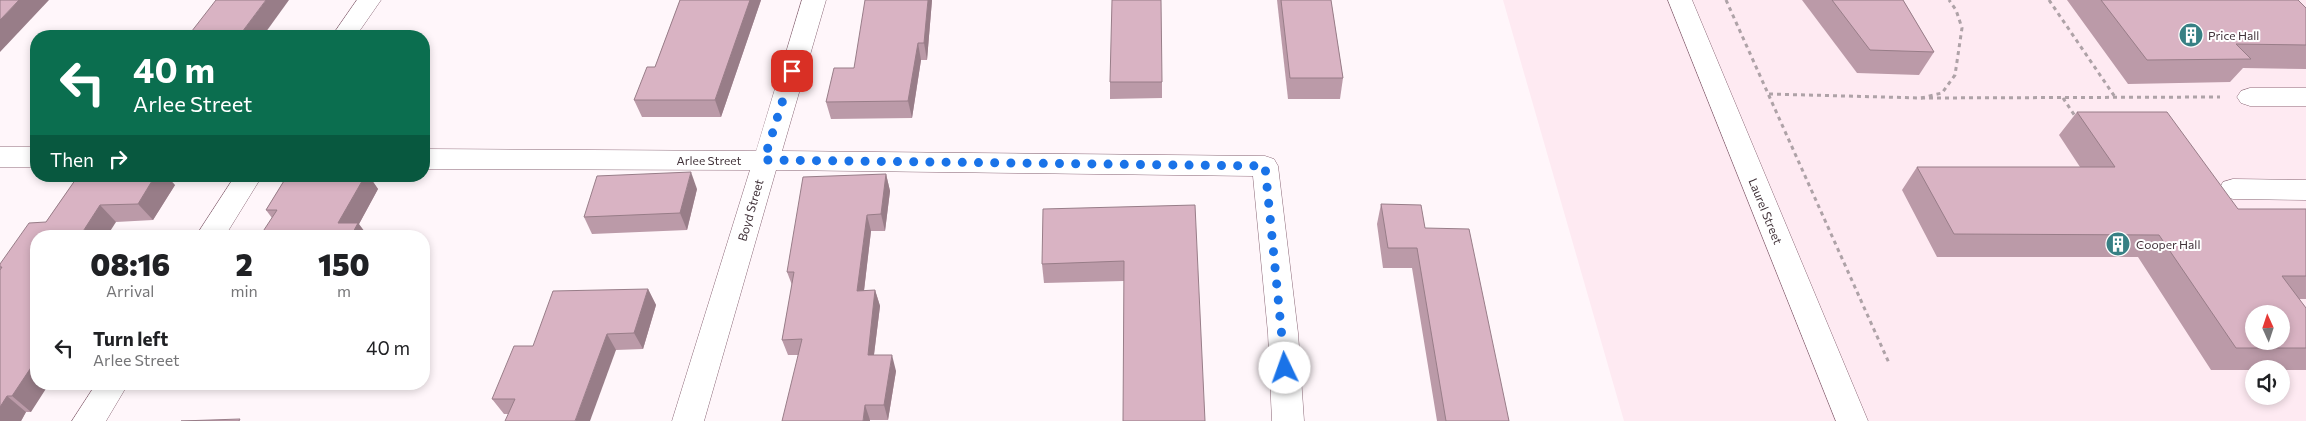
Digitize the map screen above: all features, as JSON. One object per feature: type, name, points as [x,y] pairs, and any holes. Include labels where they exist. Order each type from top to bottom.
[{"type":"street","points":[[348,30],[369,0]]},
{"type":"street","name":"Boyd Street","points":[[688,421],[764,160],[814,0]]},
{"type":"street","name":"Laurel Street","points":[[1680,0],[1852,421]]},
{"type":"street","points":[[2250,97],[2306,97]]},
{"type":"street","points":[[0,157],[30,157]]},
{"type":"street","name":"Arlee Street","points":[[430,159],[764,160],[1265,166],[1283,333],[1288,421]]},
{"type":"street","points":[[214,230],[245,182]]},
{"type":"street","points":[[2233,189],[2306,190]]},
{"type":"street","points":[[88,421],[109,390]]},
{"type":"path","points":[[1726,0],[1889,363]]},
{"type":"path","points":[[1921,98],[1942,93],[1955,75],[1962,28],[1956,10],[1949,0]]},
{"type":"path","points":[[2050,0],[2115,97]]},
{"type":"path","points":[[1769,94],[1921,98],[2250,97]]},
{"type":"path","points":[[2063,98],[2082,127]]},
{"type":"shaded area","points":[[1503,0],[2306,0],[2306,421],[1624,421]]},
{"type":"building","points":[[0,0],[19,0],[0,20]]},
{"type":"building","points":[[216,0],[266,0],[244,30],[193,30]]},
{"type":"building","points":[[680,0],[750,0],[715,100],[634,100],[647,67],[655,67]]},
{"type":"building","points":[[865,0],[928,0],[924,43],[918,43],[908,101],[826,102],[834,68],[854,68]]},
{"type":"building","points":[[1112,0],[1161,0],[1162,82],[1110,82]]},
{"type":"building","points":[[1281,0],[1331,0],[1343,78],[1290,78]]},
{"type":"building","points":[[1832,0],[1903,0],[1934,52],[1870,50]]},
{"type":"building","points":[[2101,0],[2298,0],[2306,8],[2306,45],[2236,44],[2251,59],[2147,60]]},
{"type":"building","name":"Cooper Hall","points":[[2077,112],[2167,112],[2238,209],[2306,209],[2306,276],[2282,276],[2306,308],[2306,348],[2290,348],[2290,305],[2245,305],[2245,348],[2236,348],[2159,235],[1954,234],[1917,167],[2115,167]]},
{"type":"building","points":[[691,172],[680,213],[584,217],[597,176]]},
{"type":"building","points":[[886,174],[881,214],[867,215],[857,291],[875,290],[868,355],[892,355],[884,405],[865,405],[863,421],[782,421],[802,339],[782,340],[794,272],[787,272],[803,177]]},
{"type":"building","points":[[74,182],[151,182],[138,204],[100,205],[84,230],[30,230],[30,369],[12,396],[7,396],[0,407],[0,270],[2,267],[0,267],[0,264],[29,223],[46,222]]},
{"type":"building","points":[[283,182],[362,182],[338,223],[358,223],[354,230],[264,230],[277,210],[266,210]]},
{"type":"building","points":[[1381,204],[1421,205],[1425,228],[1469,229],[1509,421],[1446,421],[1417,248],[1388,248]]},
{"type":"building","points":[[1195,205],[1205,421],[1123,421],[1124,261],[1042,264],[1043,209]]},
{"type":"building","points":[[648,289],[634,333],[607,334],[575,421],[505,421],[515,399],[492,399],[514,346],[533,346],[553,291]]},
{"type":"building","points":[[240,419],[239,421],[181,421]]},
{"type":"place","name":"Price Hall","points":[[2191,35]]},
{"type":"place","name":"Cooper Hall","points":[[2118,244]]},
{"type":"route","points":[[792,71],[764,160],[1265,166],[1285,368]]}]
